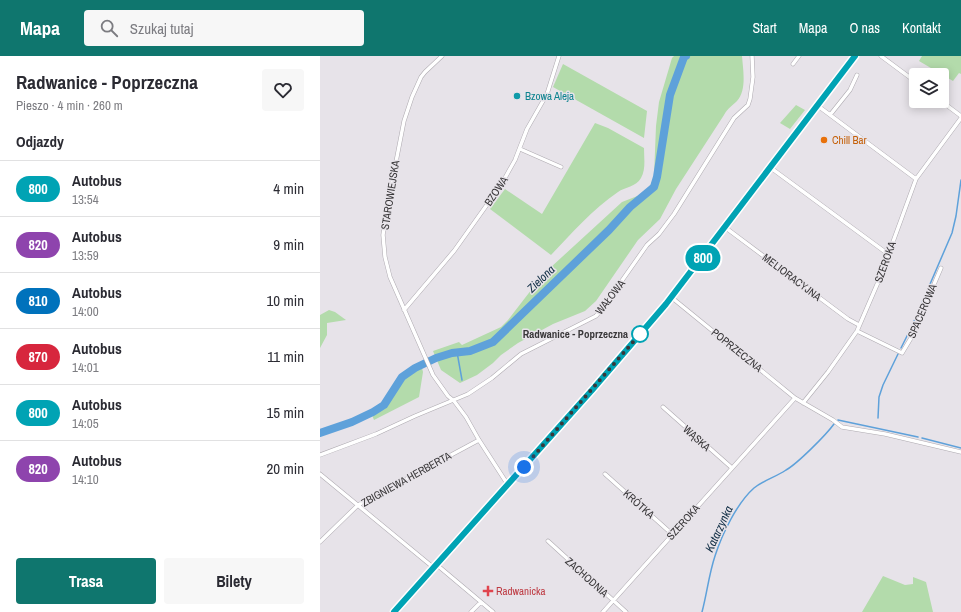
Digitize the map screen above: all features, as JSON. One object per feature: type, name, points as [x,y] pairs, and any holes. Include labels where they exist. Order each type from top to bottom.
[{"type":"main road","points":[[394,612],[614,365],[672,297],[856,56]]},
{"type":"street","name":"STAROWIEJSKA","points":[[442,56],[425,72],[412,97],[404,121],[386,213],[384,236],[385,257],[390,277],[434,377],[466,417],[508,485]]},
{"type":"street","name":"BZOWA","points":[[404,310],[454,251],[501,185],[515,160],[527,129],[546,94],[559,56]]},
{"type":"street","name":"WAŁOWA","points":[[320,455],[376,434],[415,416],[454,401],[476,390],[521,354],[589,320],[602,309],[647,245],[659,234],[671,219],[734,118],[748,105],[752,92],[752,56]]},
{"type":"street","points":[[793,64],[799,56]]},
{"type":"street","points":[[881,56],[909,77]]},
{"type":"street","points":[[830,115],[850,90],[857,75]]},
{"type":"street","points":[[818,106],[916,179]]},
{"type":"street","points":[[949,107],[961,117]]},
{"type":"street","name":"SZEROKA","points":[[803,403],[828,372],[856,331],[876,287],[916,179],[961,117]]},
{"type":"street","points":[[520,149],[561,167]]},
{"type":"street","points":[[771,168],[888,254]]},
{"type":"street","name":"MELIORACYJNA","points":[[726,228],[848,319],[859,325]]},
{"type":"street","name":"SPACEROWA","points":[[856,331],[902,353],[911,338],[941,268]]},
{"type":"street","name":"POPRZECZNA","points":[[672,297],[795,398],[833,420],[842,427],[885,434],[961,452]]},
{"type":"street","name":"SZEROKA","points":[[603,612],[795,398]]},
{"type":"street","name":"WĄSKA","points":[[663,407],[732,468]]},
{"type":"street","name":"ZBIGNIEWA HERBERTA","points":[[320,542],[358,505],[479,440]]},
{"type":"street","points":[[320,474],[493,612]]},
{"type":"street","name":"KRÓTKA","points":[[605,474],[672,534]]},
{"type":"street","name":"ZACHODNIA","points":[[548,541],[626,612]]},
{"type":"street","points":[[471,612],[480,602]]},
{"type":"green space","points":[[674,56],[742,56],[743,86],[737,101],[726,113],[676,189],[660,219],[638,240],[596,301],[585,311],[553,324],[518,343],[477,375],[460,383],[441,370],[433,351],[459,342],[462,345],[501,327],[550,268],[622,202],[646,191],[654,176],[656,126],[659,102],[672,58]]},
{"type":"green space","points":[[922,56],[961,56],[961,74],[959,73],[953,81],[949,79],[949,68],[931,68],[919,61]]},
{"type":"green space","points":[[563,64],[647,111],[644,138],[553,87]]},
{"type":"green space","points":[[796,105],[805,110],[790,129],[780,123]]},
{"type":"green space","points":[[595,123],[608,128],[644,148],[643,175],[639,181],[621,190],[600,206],[551,255],[490,209],[505,189],[542,214]]},
{"type":"green space","points":[[329,310],[335,312],[346,320],[327,323],[327,335],[320,348],[320,315]]},
{"type":"green space","points":[[422,368],[423,372],[419,397],[374,420],[372,415],[384,408],[390,402],[407,375],[415,369]]},
{"type":"green space","points":[[883,576],[905,585],[913,584],[913,577],[926,582],[933,612],[862,612]]},
{"type":"waterway","name":"Zielona","points":[[320,433],[352,422],[384,405],[402,377],[415,368],[436,358],[452,353],[470,351],[493,342],[609,230],[630,207],[654,187],[657,177],[670,95],[684,57],[686,56]]},
{"type":"waterway","points":[[901,348],[952,233],[961,180]]},
{"type":"waterway","points":[[457,352],[462,380]]},
{"type":"waterway","points":[[878,418],[879,397],[898,354]]},
{"type":"waterway","name":"Katarzynka","points":[[838,420],[918,437]]},
{"type":"waterway","name":"Katarzynka","points":[[702,612],[715,556],[726,529],[736,510],[754,488],[791,467],[818,442],[834,424]]},
{"type":"waterway","name":"Katarzynka","points":[[922,438],[961,448]]},
{"type":"bus line","name":"800","points":[[394,612],[653,320],[746,201],[855,56]]},
{"type":"place","name":"Bzowa Aleja","points":[[517,96]]},
{"type":"place","name":"Chill Bar","points":[[824,140]]},
{"type":"place","name":"Radwanice - Poprzeczna","points":[[640,334]]},
{"type":"place","name":"Radwanicka","points":[[488,591]]},
{"type":"route","points":[[524,467],[640,334]]}]
